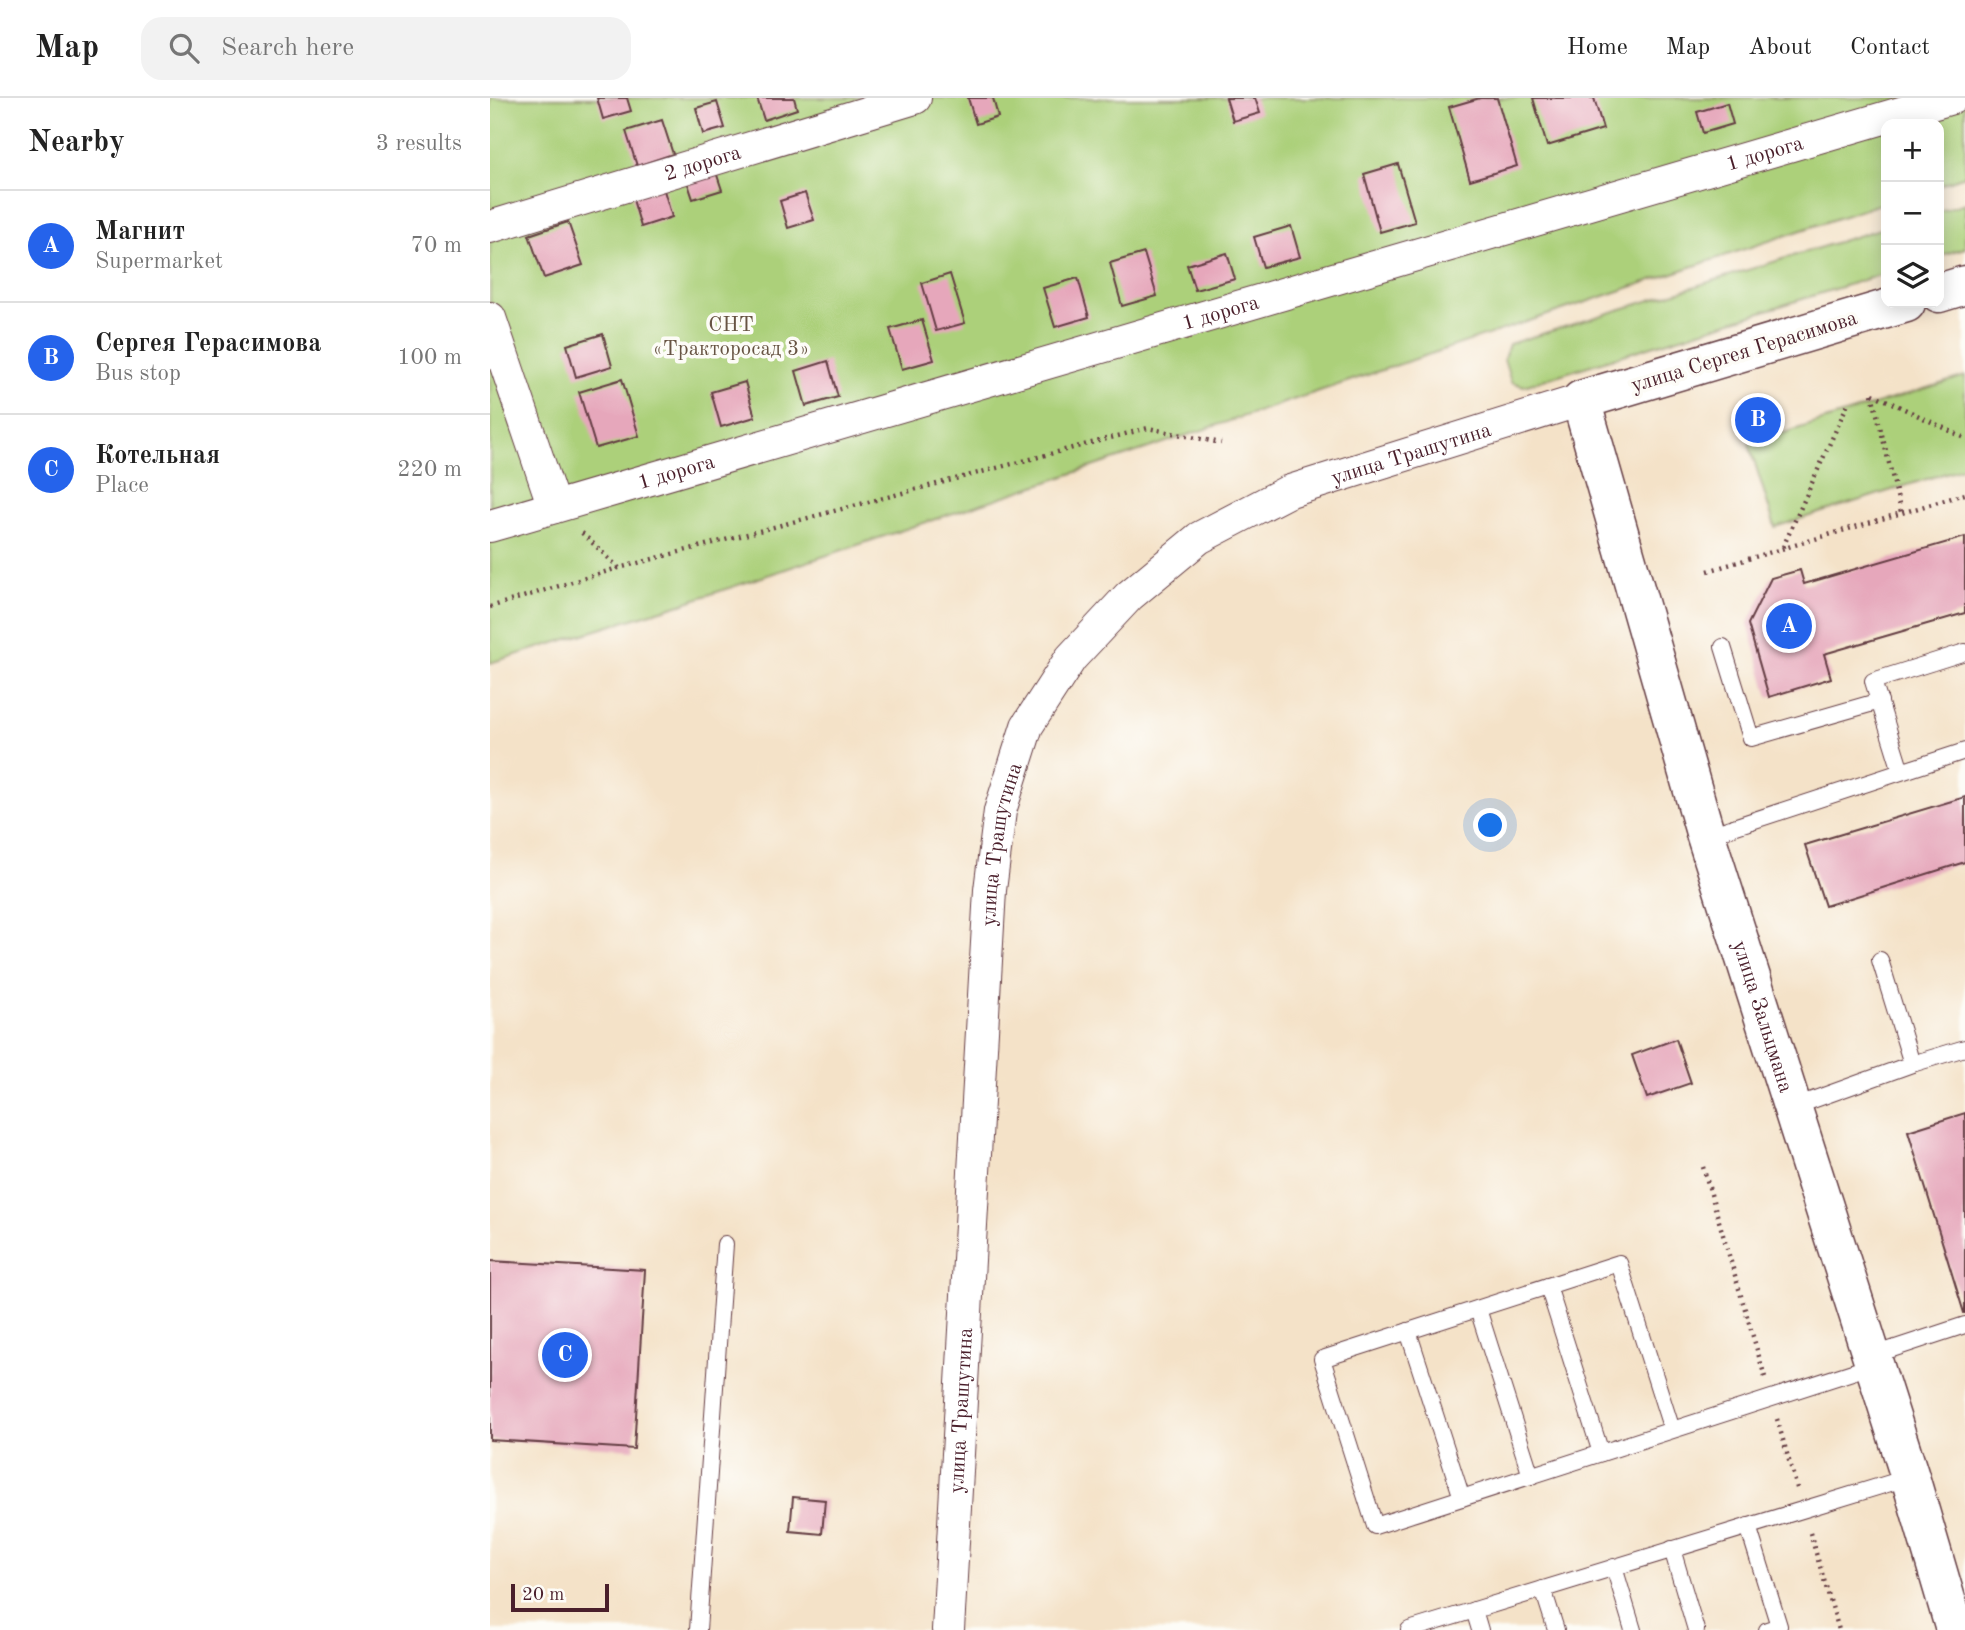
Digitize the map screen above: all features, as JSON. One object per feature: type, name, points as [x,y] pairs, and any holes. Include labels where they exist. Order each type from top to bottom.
[{"type":"street","name":"2 дорога","points":[[490,227],[915,98]]},
{"type":"street","name":"1 дорога","points":[[490,526],[1952,98]]},
{"type":"street","points":[[1944,291],[1965,285]]},
{"type":"street","name":"улица Сергея Герасимова","points":[[1581,400],[1889,308]]},
{"type":"street","points":[[490,318],[554,506]]},
{"type":"street","name":"улица Зальцмана","points":[[1581,400],[1706,836],[1910,1477],[1955,1630]]},
{"type":"street","name":"улица Трашутина","points":[[948,1630],[990,890],[1000,811],[1027,726],[1071,658],[1129,596],[1199,538],[1287,492],[1581,400]]},
{"type":"lane","points":[[1723,647],[1751,737],[1880,701]]},
{"type":"lane","points":[[1901,771],[1873,681],[1965,652]]},
{"type":"lane","points":[[1706,836],[1965,751]]},
{"type":"lane","points":[[1880,960],[1912,1064]]},
{"type":"lane","points":[[1793,1107],[1965,1048]]},
{"type":"lane","points":[[698,1630],[725,1244]]},
{"type":"lane","points":[[1672,1430],[1619,1263],[1322,1359],[1375,1526],[1672,1430],[1872,1361],[1965,1325]]},
{"type":"lane","points":[[1548,1286],[1601,1453]]},
{"type":"lane","points":[[1478,1309],[1531,1476]]},
{"type":"lane","points":[[1408,1331],[1462,1497]]},
{"type":"lane","points":[[1411,1630],[1910,1477]]},
{"type":"lane","points":[[1748,1526],[1779,1626],[1768,1630]]},
{"type":"lane","points":[[1672,1549],[1696,1630]]},
{"type":"lane","points":[[1614,1567],[1633,1630]]},
{"type":"lane","points":[[1543,1589],[1556,1630]]},
{"type":"lane","points":[[1474,1610],[1480,1630]]},
{"type":"path","points":[[1901,513],[1872,394],[1965,438]]},
{"type":"path","points":[[1783,548],[1849,401]]},
{"type":"path","points":[[490,607],[619,568],[1148,428],[1221,443]]},
{"type":"path","points":[[1708,571],[1965,494]]},
{"type":"path","points":[[554,506],[619,568]]},
{"type":"green space","name":"СНТ «Тракторосад 3»","points":[[490,98],[1965,98],[1965,176],[1944,183],[1944,119],[1881,119],[1881,204],[681,604],[490,663]]},
{"type":"green space","points":[[1965,203],[1965,248],[1944,254],[1944,245],[1944,209]]},
{"type":"green space","points":[[1881,229],[1881,275],[1524,386],[1511,382],[1504,359],[1509,344]]},
{"type":"green space","points":[[1965,376],[1965,467],[1775,527],[1749,444]]},
{"type":"building","points":[[597,98],[627,98],[631,111],[603,119]]},
{"type":"building","points":[[757,98],[794,98],[797,109],[764,120]]},
{"type":"building","points":[[968,98],[993,98],[998,117],[976,124]]},
{"type":"building","points":[[1226,98],[1255,98],[1260,113],[1233,121]]},
{"type":"building","points":[[1480,98],[1497,98],[1517,166],[1470,180],[1449,107]]},
{"type":"building","points":[[1533,98],[1594,98],[1603,129],[1547,146]]},
{"type":"building","points":[[717,102],[725,128],[703,134],[696,108]]},
{"type":"building","points":[[1727,103],[1733,124],[1703,133],[1697,112]]},
{"type":"building","points":[[662,120],[673,154],[637,166],[626,131]]},
{"type":"building","points":[[1398,164],[1415,222],[1380,232],[1364,174]]},
{"type":"building","points":[[715,169],[722,190],[693,199],[686,178]]},
{"type":"building","points":[[663,187],[672,217],[641,227],[632,196]]},
{"type":"building","points":[[805,193],[814,220],[788,228],[780,201]]},
{"type":"building","points":[[568,222],[583,265],[544,278],[529,235]]},
{"type":"building","points":[[1291,226],[1300,257],[1263,267],[1254,237]]},
{"type":"building","points":[[1144,253],[1157,296],[1122,306],[1110,263]]},
{"type":"building","points":[[1227,253],[1235,279],[1195,290],[1187,265]]},
{"type":"building","points":[[950,274],[965,323],[936,331],[922,283]]},
{"type":"building","points":[[1078,278],[1089,317],[1055,327],[1043,288]]},
{"type":"building","points":[[922,320],[934,360],[902,369],[890,329]]},
{"type":"building","points":[[603,334],[612,366],[576,377],[567,345]]},
{"type":"building","points":[[828,361],[838,397],[806,406],[796,371]]},
{"type":"building","points":[[622,379],[639,436],[596,448],[579,392]]},
{"type":"building","points":[[745,382],[755,417],[721,427],[711,392]]},
{"type":"building","points":[[1965,537],[1965,613],[1824,654],[1831,678],[1769,697],[1748,624],[1771,578],[1800,570],[1804,584]]},
{"type":"building","points":[[1965,797],[1965,862],[1825,906],[1805,845]]},
{"type":"building","points":[[1676,1039],[1691,1083],[1647,1098],[1632,1055]]},
{"type":"building","points":[[1965,1113],[1965,1313],[1964,1313],[1908,1131]]},
{"type":"building","points":[[490,1261],[645,1270],[634,1449],[490,1440]]},
{"type":"building","points":[[793,1497],[825,1500],[822,1534],[790,1531]]},
{"type":"place","name":"Сергея Герасимова","points":[[1758,420]]},
{"type":"place","name":"Магнит","points":[[1789,626]]},
{"type":"place","name":"Котельная","points":[[565,1355]]}]
